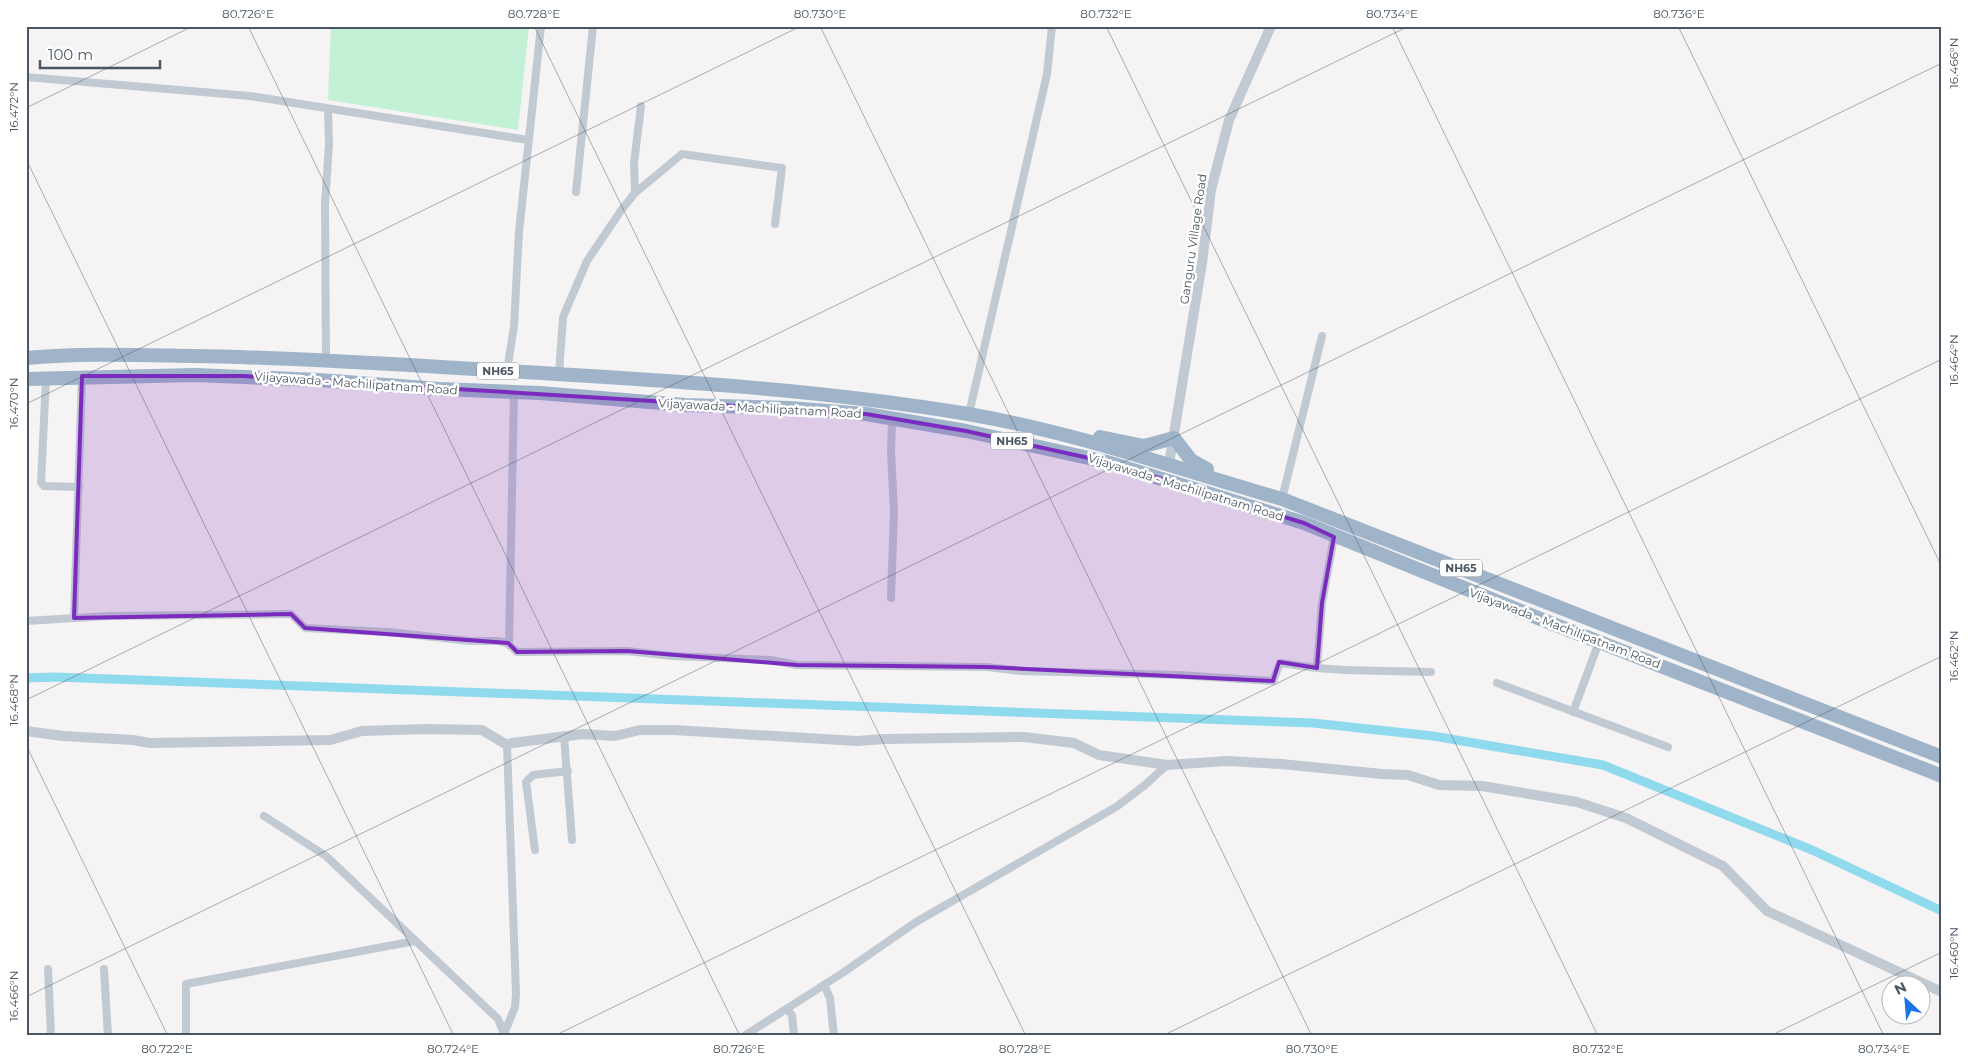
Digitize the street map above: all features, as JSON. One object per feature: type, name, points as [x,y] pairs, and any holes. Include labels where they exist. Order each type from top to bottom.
[{"type":"highway","name":"Vijayawada - Machilipatnam Road","points":[[26,358],[129,354],[326,360],[559,374],[816,393],[969,414],[1044,431],[1169,464],[1282,499],[1942,757]]},
{"type":"highway","name":"Vijayawada - Machilipatnam Road","points":[[26,379],[82,376],[243,376],[514,392],[685,405],[789,408],[866,414],[966,430],[1107,462],[1290,519],[1942,776]]},
{"type":"highway","points":[[1044,431],[1052,428],[1064,429],[1144,446],[1174,438],[1190,460],[1206,469],[1236,479],[1265,494]]},
{"type":"highway","points":[[1169,464],[1172,472],[1274,507],[1290,519]]},
{"type":"street","points":[[506,371],[514,326],[528,140],[542,26]]},
{"type":"street","points":[[576,192],[593,26]]},
{"type":"street","points":[[969,414],[1046,74],[1052,26]]},
{"type":"street","name":"Ganguru Village Road","points":[[1169,464],[1200,272],[1211,190],[1229,120],[1271,26]]},
{"type":"street","points":[[26,77],[250,96],[328,110],[528,140]]},
{"type":"street","points":[[635,193],[634,164],[640,106]]},
{"type":"street","points":[[326,360],[325,204],[329,144],[328,110]]},
{"type":"street","points":[[559,374],[563,317],[587,261],[635,193],[682,154],[782,168],[775,224]]},
{"type":"street","points":[[1282,499],[1322,336]]},
{"type":"street","points":[[74,618],[82,376]]},
{"type":"street","points":[[46,378],[41,482],[44,486],[79,487]]},
{"type":"street","points":[[510,645],[514,392]]},
{"type":"street","points":[[891,598],[894,520],[890,452],[892,419]]},
{"type":"street","points":[[1317,668],[1322,603],[1334,537]]},
{"type":"street","points":[[26,621],[74,618],[291,614],[305,628],[388,632],[470,641],[499,641],[510,645],[517,652],[627,651],[672,656],[770,660],[776,663],[797,665],[987,667],[1021,671],[1179,675],[1273,681],[1280,663],[1364,672],[1382,670],[1431,672]]},
{"type":"street","points":[[1573,712],[1599,642]]},
{"type":"street","points":[[1497,683],[1668,747]]},
{"type":"street","points":[[26,731],[62,736],[134,740],[150,743],[330,740],[362,730],[482,730],[507,745]]},
{"type":"street","points":[[507,745],[512,742],[583,734],[615,736],[640,730],[674,730],[857,741],[893,738],[1024,737],[1074,743],[1099,755],[1167,765],[1227,761],[1281,764],[1373,773],[1396,773],[1440,785],[1482,786],[1594,807],[1626,818],[1723,866],[1767,911],[1942,992]]},
{"type":"street","points":[[564,736],[572,840]]},
{"type":"street","points":[[504,1035],[511,1017],[516,994],[507,745]]},
{"type":"street","points":[[744,1036],[824,985],[916,922],[1116,807],[1146,785],[1167,765]]},
{"type":"street","points":[[535,850],[526,782],[533,775],[568,771]]},
{"type":"street","points":[[264,816],[326,856],[498,1019],[504,1035]]},
{"type":"street","points":[[186,1036],[186,984],[415,941]]},
{"type":"street","points":[[48,969],[51,1036]]},
{"type":"street","points":[[104,969],[108,1036]]},
{"type":"street","points":[[824,985],[830,998],[834,1036]]},
{"type":"street","points":[[787,1009],[792,1015],[794,1036]]},
{"type":"highlighted area","points":[[82,376],[243,376],[866,414],[966,431],[1107,462],[1304,523],[1334,537],[1322,603],[1317,668],[1279,662],[1273,681],[987,667],[797,665],[627,651],[517,652],[508,643],[305,628],[291,614],[74,618]]},
{"type":"green space","points":[[331,26],[529,26],[518,130],[328,100]]},
{"type":"waterway","points":[[26,678],[55,677],[1313,723],[1433,736],[1603,765],[1812,850],[1942,911]]}]
